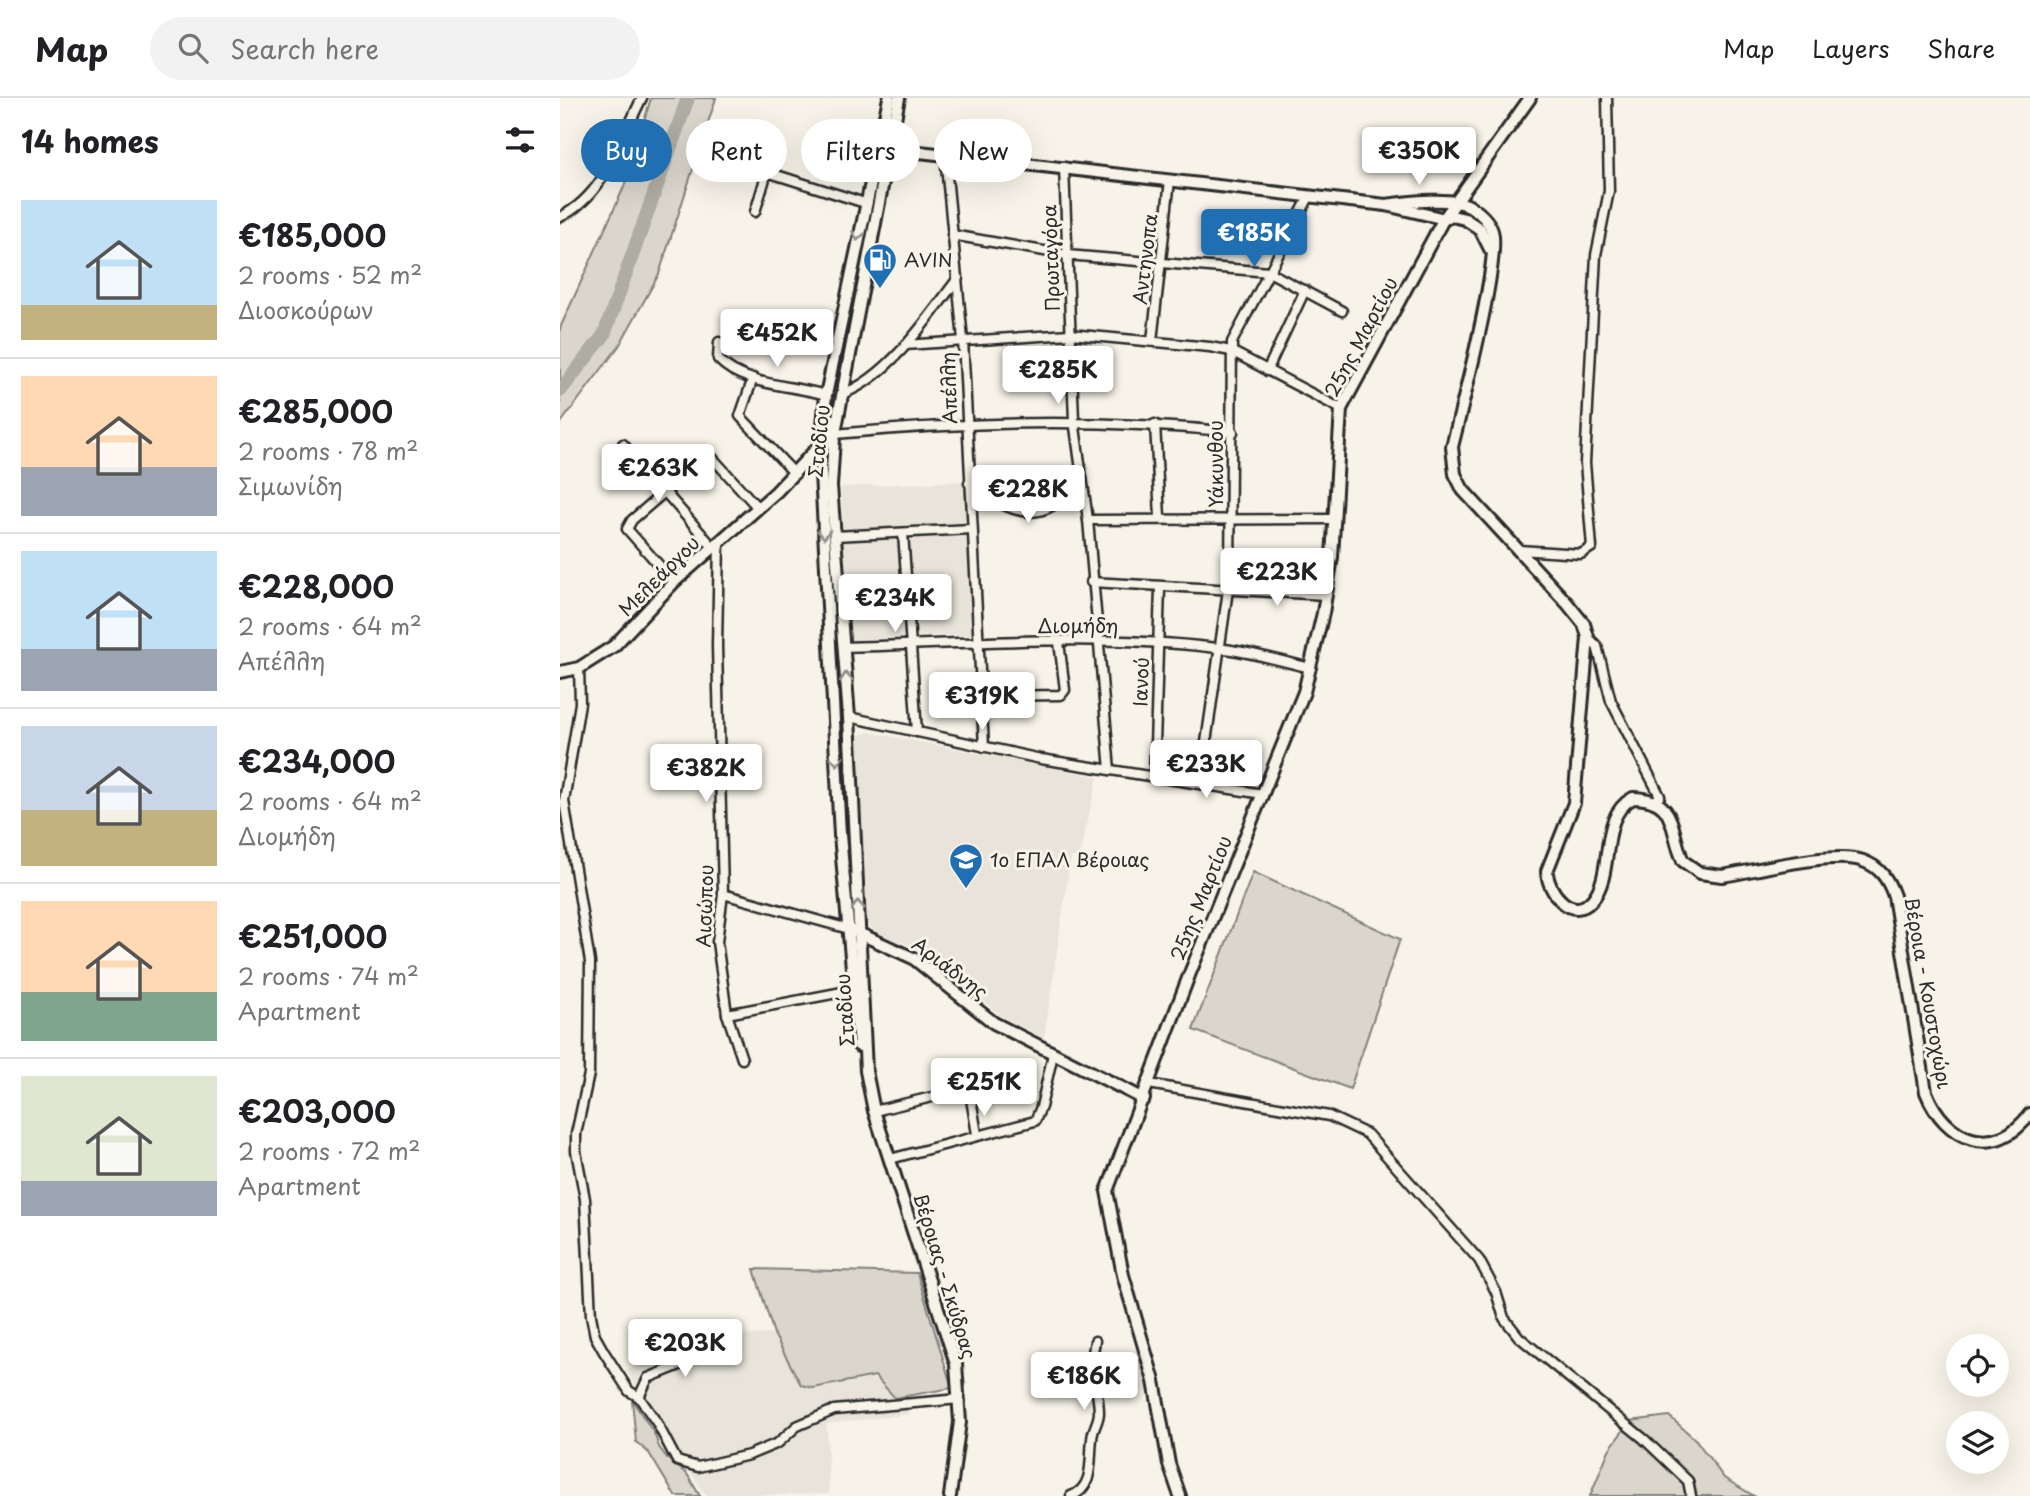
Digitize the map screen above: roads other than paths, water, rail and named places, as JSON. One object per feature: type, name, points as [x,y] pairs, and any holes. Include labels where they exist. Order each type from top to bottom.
[{"type":"street","points":[[560,216],[591,195],[601,181],[642,98]]},
{"type":"street","name":"Σταδίου","points":[[883,119],[888,98]]},
{"type":"street","name":"Σταδίου","points":[[895,119],[899,98]]},
{"type":"street","name":"25ης Μαρτίου","points":[[1180,1496],[1168,1464],[1154,1381],[1123,1275],[1107,1191],[1311,668],[1326,595],[1335,519],[1341,409],[1455,202],[1530,98]]},
{"type":"street","points":[[1519,550],[1581,554],[1592,547],[1585,463],[1596,255],[1609,191],[1607,98]]},
{"type":"street","points":[[1032,164],[1386,205],[1445,219],[1456,216],[1477,226],[1488,244],[1490,259]]},
{"type":"street","name":"Πρωταγόρα","points":[[1064,167],[1073,420],[1088,520],[1091,582],[1110,771]]},
{"type":"street","points":[[787,178],[865,203]]},
{"type":"street","name":"Αντηνοπα","points":[[1152,341],[1170,180]]},
{"type":"street","points":[[755,212],[764,182]]},
{"type":"street","name":"Σταδίου","points":[[866,1070],[860,1060],[840,835],[821,444],[826,395],[870,182]]},
{"type":"street","name":"Σταδίου","points":[[866,1070],[849,717],[831,474],[842,394],[883,182]]},
{"type":"street","name":"Απέλλη","points":[[947,182],[963,340],[984,747]]},
{"type":"street","points":[[1231,351],[1232,342],[1309,197]]},
{"type":"street","points":[[1386,205],[1455,202],[1471,207],[1490,228],[1493,246],[1452,447],[1452,466],[1463,490],[1577,616],[1588,637],[1597,646],[1611,701],[1660,796],[1655,801],[1633,799],[1622,806],[1611,834],[1602,887],[1589,904],[1572,906],[1555,897],[1547,882],[1547,871],[1574,803],[1588,637]]},
{"type":"street","points":[[952,236],[1067,254],[1269,272],[1342,311]]},
{"type":"street","points":[[842,394],[861,387],[905,345],[958,278]]},
{"type":"street","points":[[1267,370],[1305,290]]},
{"type":"street","points":[[905,345],[1070,334],[1231,351],[1341,409]]},
{"type":"street","points":[[719,342],[718,359],[723,364],[753,378],[826,395]]},
{"type":"street","name":"Υάκυνθου","points":[[1200,784],[1228,592],[1232,517],[1231,351]]},
{"type":"street","points":[[753,378],[740,416],[794,474]]},
{"type":"street","points":[[835,434],[1073,420],[1233,432]]},
{"type":"street","points":[[1154,424],[1160,517]]},
{"type":"street","name":"Μελεάργου","points":[[560,672],[579,668],[614,646],[674,582],[758,508],[821,444],[835,434]]},
{"type":"street","points":[[623,444],[716,544]]},
{"type":"street","points":[[674,582],[627,529],[632,520],[709,454],[758,508]]},
{"type":"street","points":[[969,483],[1004,505],[1036,511],[1048,508],[1082,480]]},
{"type":"street","points":[[1088,520],[1160,517],[1335,519]]},
{"type":"street","points":[[835,536],[971,528]]},
{"type":"street","points":[[903,533],[917,732]]},
{"type":"street","name":"Αισώπου","points":[[716,544],[723,894],[717,942],[727,1014],[742,1059]]},
{"type":"street","points":[[1091,582],[1228,592],[1326,595]]},
{"type":"street","name":"Ιανού","points":[[1154,777],[1160,588]]},
{"type":"street","name":"Διομήδη","points":[[843,647],[977,642],[1158,643],[1219,648],[1311,668]]},
{"type":"street","points":[[982,696],[1061,695],[1065,690],[1059,642]]},
{"type":"street","points":[[579,668],[580,703],[564,801],[590,962],[589,1074],[576,1134],[576,1150],[585,1199],[591,1316],[595,1336],[629,1391],[639,1397],[677,1461],[698,1467],[749,1455],[778,1443],[797,1426],[834,1410],[960,1399]]},
{"type":"street","points":[[849,717],[1110,771],[1263,794]]},
{"type":"street","name":"Βέροια - Κουστοχώρι","points":[[1655,801],[1668,814],[1683,862],[1708,875],[1850,858],[1864,861],[1880,870],[1894,896],[1926,1092],[1936,1114],[1948,1127],[1978,1141],[2004,1136],[2030,1114]]},
{"type":"street","name":"Αριάδνης","points":[[723,894],[849,929],[913,958],[994,1023],[1144,1099]]},
{"type":"street","points":[[727,1014],[853,990]]},
{"type":"street","points":[[890,1159],[1036,1120],[1053,1054]]},
{"type":"street","name":"Βέροιας - Σκύδρας","points":[[866,1070],[874,1111],[956,1364],[960,1399],[958,1451],[950,1496]]},
{"type":"street","points":[[1149,1084],[1329,1116],[1367,1133],[1479,1260],[1496,1292],[1504,1318],[1519,1338],[1644,1439],[1688,1481],[1691,1496]]},
{"type":"street","points":[[874,1111],[961,1090],[971,1098],[977,1134]]},
{"type":"street","points":[[1071,1496],[1077,1494],[1087,1480],[1098,1419],[1090,1367],[1095,1341]]},
{"type":"street","points":[[639,1397],[648,1378],[680,1365],[708,1346],[725,1349]]},
{"type":"waterway","points":[[560,391],[604,335],[688,98]]},
{"type":"place","name":"AVIN","points":[[880,290]]},
{"type":"place","name":"1ο ΕΠΑΛ Βέροιας","points":[[966,890]]}]
